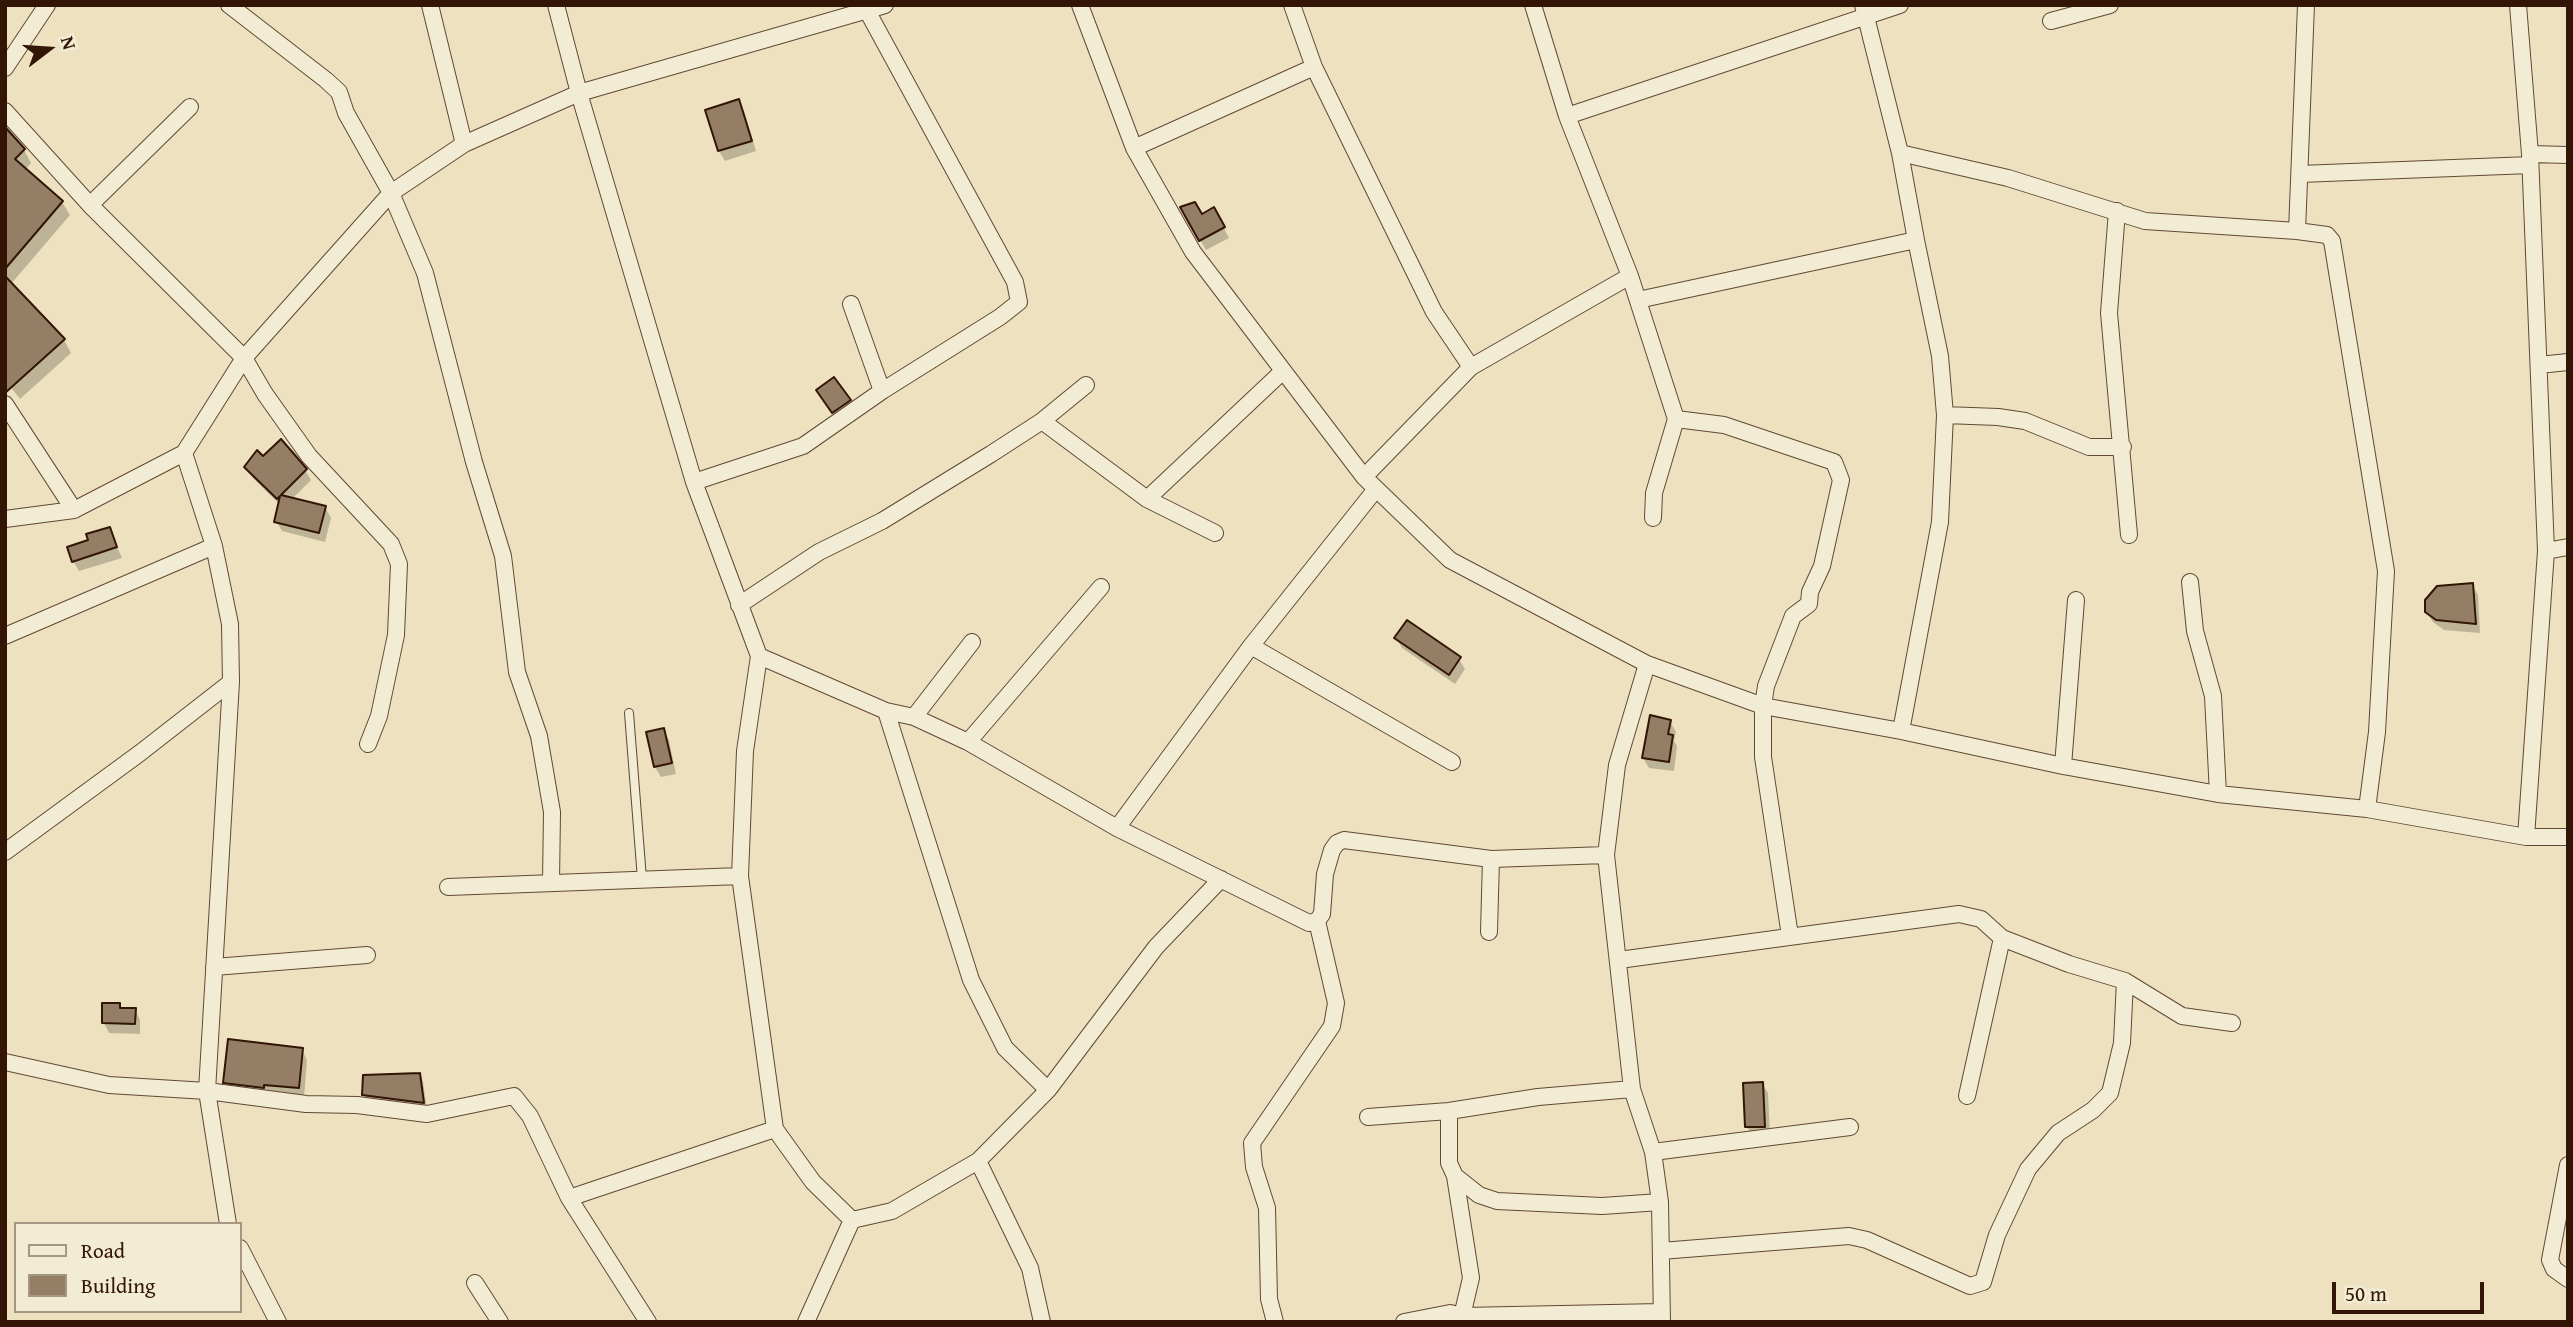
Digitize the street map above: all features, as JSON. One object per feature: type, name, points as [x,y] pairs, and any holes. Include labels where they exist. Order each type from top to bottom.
[{"type":"street","points":[[5,68],[47,5]]},
{"type":"street","points":[[229,5],[339,92],[346,113],[391,193],[425,273],[474,462],[503,556],[517,671],[539,736],[552,812],[551,882]]},
{"type":"street","points":[[430,5],[464,144]]},
{"type":"street","points":[[556,5],[579,93],[694,482],[759,656],[745,751],[740,876],[775,1129],[813,1182],[852,1220]]},
{"type":"street","points":[[5,519],[74,510],[184,453],[244,358],[391,193],[464,144],[579,93],[865,8],[884,5]]},
{"type":"street","points":[[1080,5],[1134,148],[1193,252],[1364,477],[1450,560],[1647,664],[1763,706],[2218,794],[2367,809],[2526,837],[2568,837]]},
{"type":"street","points":[[1292,5],[1314,67],[1434,312],[1471,367]]},
{"type":"street","points":[[1533,5],[1567,116],[1630,276],[1676,419],[1654,493],[1654,518]]},
{"type":"street","points":[[1567,116],[1865,11],[1899,5]]},
{"type":"street","points":[[2051,21],[2110,5]]},
{"type":"street","points":[[2297,231],[2306,5]]},
{"type":"street","points":[[2518,5],[2530,159],[2546,551],[2526,837]]},
{"type":"street","points":[[694,482],[803,446],[1019,302],[1015,282],[865,8]]},
{"type":"street","points":[[1865,11],[1900,153],[1940,356],[1945,415],[1940,522],[1901,731]]},
{"type":"street","points":[[1134,148],[1314,67]]},
{"type":"street","points":[[90,205],[190,107]]},
{"type":"street","points":[[5,111],[90,205],[244,358],[265,394],[309,456],[391,544],[399,564],[396,635],[379,716],[368,744]]},
{"type":"street","points":[[1900,153],[2008,178],[2145,221],[2297,231],[2327,235],[2332,241],[2386,571],[2377,732],[2367,809]]},
{"type":"street","points":[[2300,174],[2568,155]]},
{"type":"street","points":[[2118,211],[2109,313],[2129,535]]},
{"type":"street","points":[[1638,300],[1916,240]]},
{"type":"street","points":[[1364,477],[1471,367],[1630,276]]},
{"type":"street","points":[[851,304],[882,391]]},
{"type":"street","points":[[2539,365],[2568,362]]},
{"type":"street","points":[[1147,499],[1283,371]]},
{"type":"street","points":[[739,605],[819,552],[882,521],[1042,421],[1086,385]]},
{"type":"street","points":[[5,404],[74,510]]},
{"type":"street","points":[[1945,415],[2025,421],[2089,447],[2123,447]]},
{"type":"street","points":[[1676,419],[1724,425],[1834,462],[1839,470],[1841,480],[1822,566],[1810,592],[1809,604],[1793,616],[1766,686],[1763,706],[1763,757],[1790,936]]},
{"type":"street","points":[[1042,421],[1147,499],[1216,533]]},
{"type":"street","points":[[184,453],[214,546],[230,624],[231,682],[207,1091],[228,1222]]},
{"type":"street","points":[[1117,828],[1251,646],[1376,489]]},
{"type":"street","points":[[5,636],[214,546]]},
{"type":"street","points":[[2546,551],[2568,547]]},
{"type":"street","points":[[2190,582],[2195,631],[2213,696],[2218,794]]},
{"type":"street","points":[[968,742],[1101,587]]},
{"type":"street","points":[[2063,766],[2076,600]]},
{"type":"street","points":[[914,717],[972,642]]},
{"type":"street","points":[[1251,646],[1451,762]]},
{"type":"street","points":[[759,656],[886,711],[914,717],[968,742],[1117,828],[1308,923],[1317,921],[1322,914],[1325,874],[1332,850],[1337,843],[1344,840],[1491,859],[1606,855]]},
{"type":"street","points":[[1404,1322],[1441,1319],[1450,1313],[1462,1316],[1533,1318],[1662,1317],[1660,1202],[1653,1152],[1632,1088],[1606,855],[1617,765],[1647,664]]},
{"type":"street","points":[[5,852],[231,682]]},
{"type":"street","points":[[886,711],[971,980],[1005,1048],[1048,1090]]},
{"type":"street","points":[[1489,932],[1491,859]]},
{"type":"street","points":[[448,887],[740,876]]},
{"type":"street","points":[[852,1220],[892,1211],[978,1161],[1048,1090],[1156,947],[1221,879]]},
{"type":"street","points":[[1619,960],[1959,914],[1981,919],[2002,939],[2125,981],[2182,1016],[2232,1023]]},
{"type":"street","points":[[1275,1322],[1269,1299],[1267,1208],[1254,1167],[1252,1143],[1332,1026],[1336,1003],[1317,921]]},
{"type":"street","points":[[1966,1096],[2002,939]]},
{"type":"street","points":[[214,967],[367,954]]},
{"type":"street","points":[[1661,1251],[1849,1236],[1867,1240],[1970,1286],[1983,1282],[1997,1235],[2028,1169],[2057,1133],[2093,1110],[2110,1093],[2122,1043],[2125,981]]},
{"type":"street","points":[[6,1064],[109,1085],[207,1091],[306,1104],[357,1105],[427,1114],[514,1096],[530,1116],[569,1198],[648,1322]]},
{"type":"street","points":[[1368,1117],[1449,1111],[1538,1097],[1632,1088]]},
{"type":"street","points":[[1449,1111],[1449,1163],[1455,1176],[1471,1278],[1462,1316]]},
{"type":"street","points":[[1653,1152],[1850,1127]]},
{"type":"street","points":[[569,1198],[775,1129]]},
{"type":"street","points":[[978,1161],[1030,1268],[1042,1322]]},
{"type":"street","points":[[2567,1171],[2550,1260],[2554,1269],[2568,1279]]},
{"type":"street","points":[[1455,1176],[1479,1195],[1497,1201],[1602,1206],[1660,1202]]},
{"type":"street","points":[[1459,1204],[1479,1195]]},
{"type":"street","points":[[806,1322],[852,1220]]},
{"type":"street","points":[[242,1252],[278,1322]]},
{"type":"street","points":[[475,1283],[500,1322]]},
{"type":"lane","points":[[629,713],[642,879]]},
{"type":"building","points":[[739,99],[752,141],[718,151],[705,110]]},
{"type":"building","points":[[5,127],[25,149],[15,159],[63,201],[5,269]]},
{"type":"building","points":[[1195,202],[1202,214],[1214,207],[1225,227],[1199,241],[1180,207]]},
{"type":"building","points":[[5,276],[65,339],[5,393]]},
{"type":"building","points":[[834,377],[851,400],[832,413],[816,390]]},
{"type":"building","points":[[281,439],[307,469],[281,495],[326,506],[319,533],[274,522],[280,496],[277,499],[244,467],[257,450],[263,456]]},
{"type":"building","points":[[110,527],[117,547],[72,562],[67,547],[88,540],[86,534]]},
{"type":"building","points":[[2473,583],[2476,624],[2436,620],[2425,612],[2425,600],[2437,586]]},
{"type":"building","points":[[1407,620],[1461,657],[1449,675],[1394,638]]},
{"type":"building","points":[[1650,715],[1671,720],[1668,734],[1673,735],[1669,762],[1642,758]]},
{"type":"building","points":[[664,728],[672,763],[654,767],[646,732]]},
{"type":"building","points":[[102,1003],[120,1003],[120,1008],[136,1008],[135,1024],[102,1023]]},
{"type":"building","points":[[228,1039],[303,1048],[299,1088],[264,1085],[264,1088],[223,1083]]},
{"type":"building","points":[[420,1073],[424,1103],[362,1095],[363,1075]]},
{"type":"building","points":[[1763,1082],[1765,1127],[1745,1127],[1743,1083]]}]
